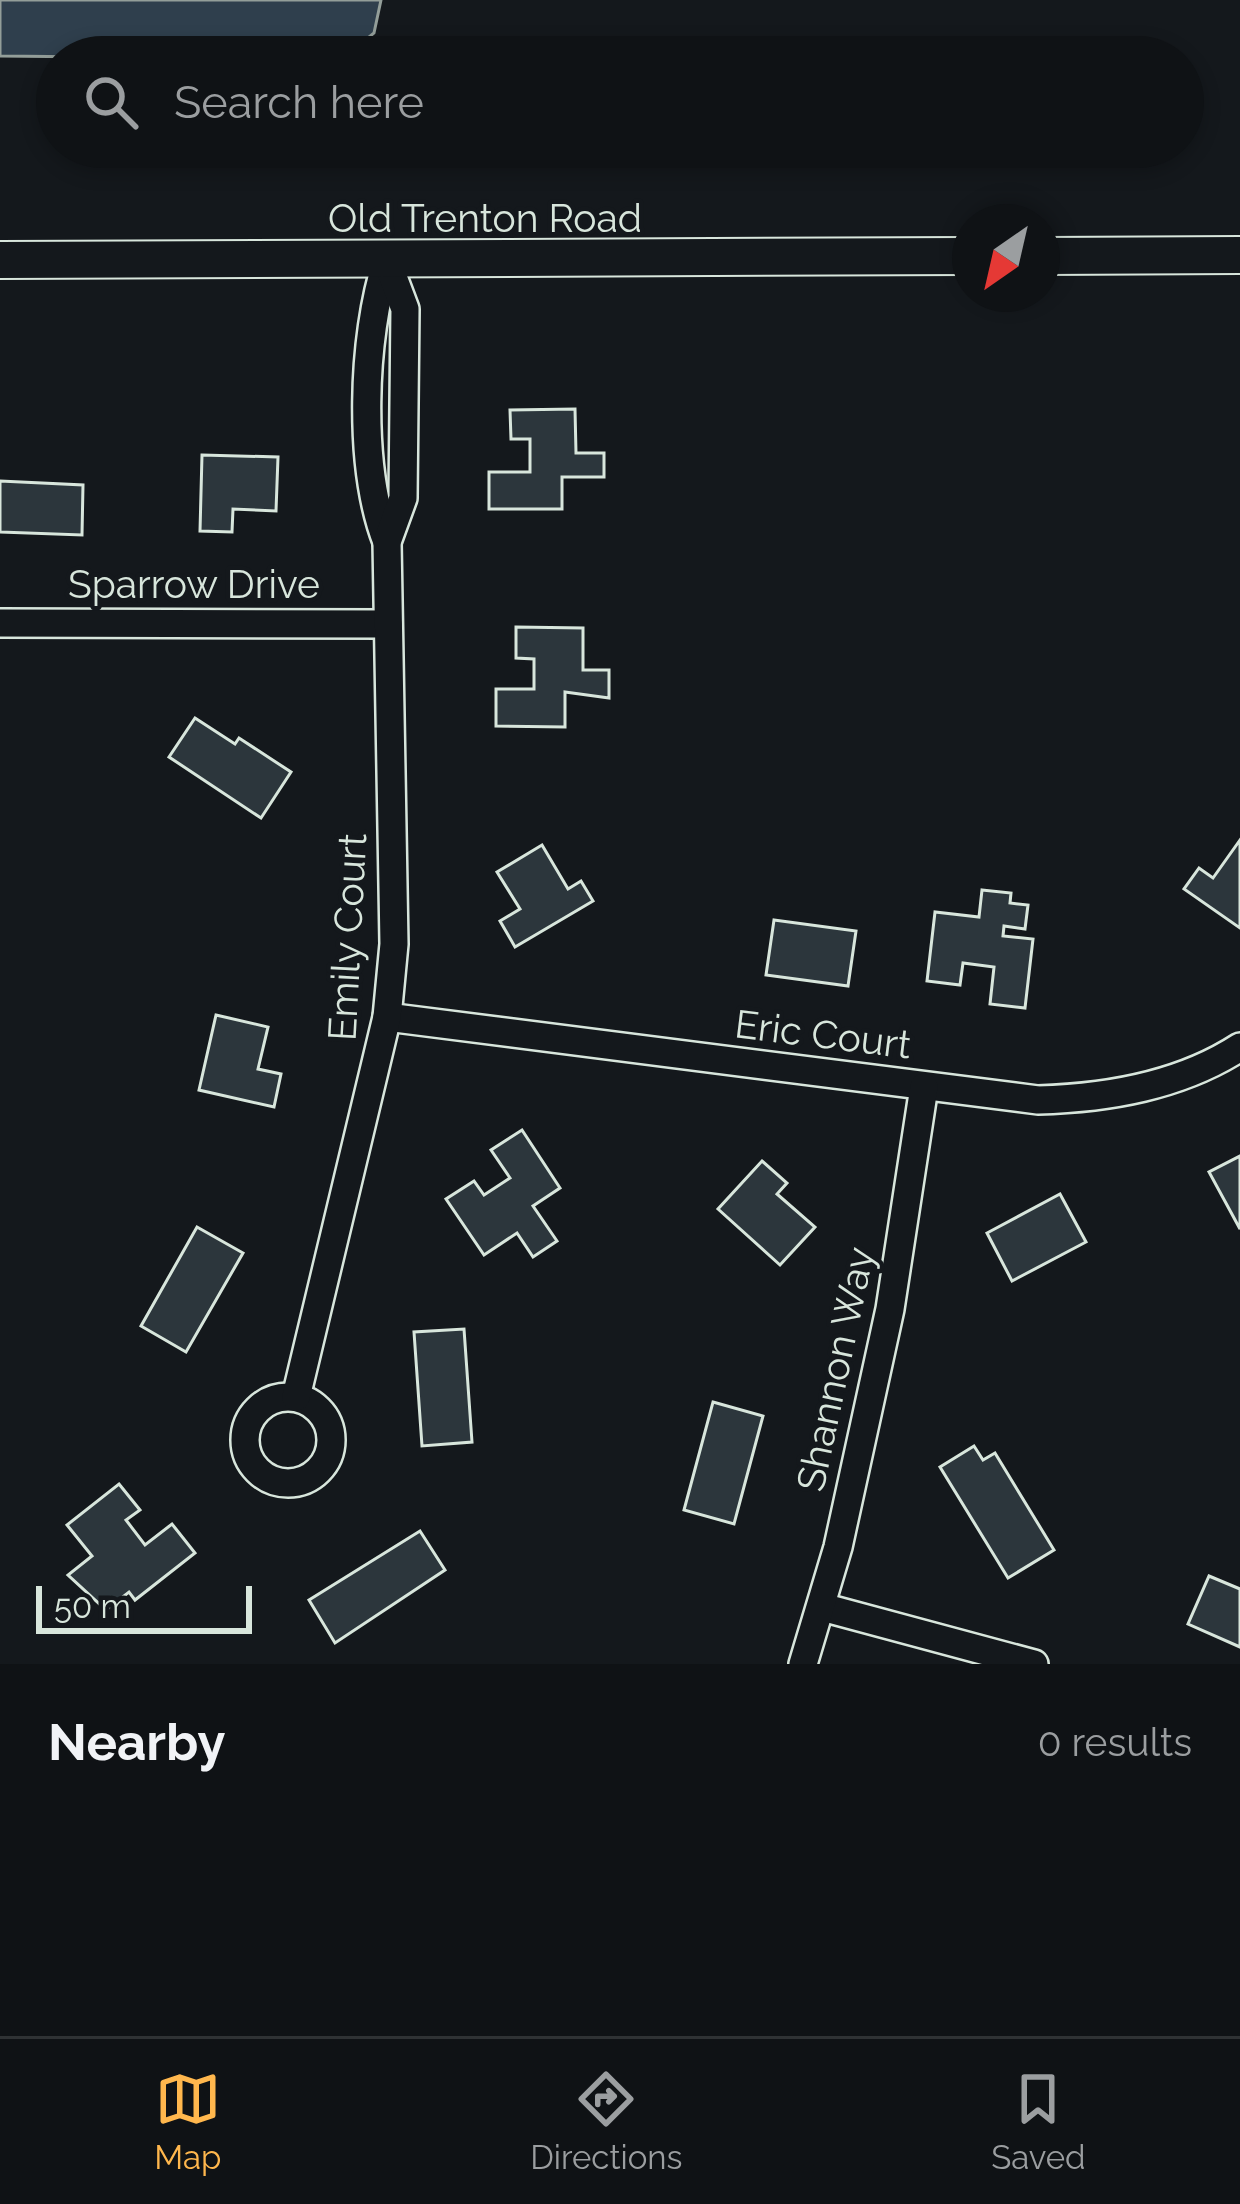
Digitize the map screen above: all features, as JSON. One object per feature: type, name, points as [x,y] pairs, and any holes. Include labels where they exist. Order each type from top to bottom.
[{"type":"main road","name":"Old Trenton Road","points":[[0,260],[952,256]]},
{"type":"main road","points":[[1060,256],[1240,256]]},
{"type":"street","name":"Emily Court","points":[[296,1397],[387,1017],[394,944],[387,542],[370,500],[371,309],[387,261]]},
{"type":"street","name":"Sparrow Drive","points":[[0,622],[388,624]]},
{"type":"street","name":"Eric Court","points":[[387,1017],[1038,1100],[1082,1099],[1181,1076],[1240,1047]]},
{"type":"street","name":"Shannon Way","points":[[804,1664],[823,1607],[890,1309],[924,1087]]},
{"type":"street","points":[[823,1607],[1034,1664]]},
{"type":"water","points":[[0,0],[381,0],[370,36],[36,36],[36,56],[0,56]]},
{"type":"building","points":[[575,409],[576,453],[604,453],[604,477],[562,477],[562,509],[489,509],[489,472],[530,472],[530,439],[511,439],[510,410]]},
{"type":"building","points":[[202,455],[278,457],[276,511],[233,509],[232,532],[200,531]]},
{"type":"building","points":[[0,481],[83,485],[82,535],[0,532]]},
{"type":"building","points":[[516,627],[583,628],[583,670],[609,670],[609,698],[565,692],[565,727],[496,726],[496,689],[534,689],[534,659],[516,658]]},
{"type":"building","points":[[195,718],[235,744],[239,738],[291,772],[261,818],[169,757]]},
{"type":"building","points":[[1240,840],[1240,928],[1184,889],[1199,868],[1213,878]]},
{"type":"building","points":[[542,845],[568,889],[581,881],[593,901],[515,947],[500,921],[520,909],[497,872]]},
{"type":"building","points":[[982,890],[1011,893],[1010,903],[1028,905],[1025,929],[1004,926],[1003,936],[1033,939],[1025,1008],[990,1004],[994,967],[963,963],[960,985],[927,981],[935,912],[979,917]]},
{"type":"building","points":[[774,920],[856,931],[848,986],[766,975]]},
{"type":"building","points":[[216,1015],[268,1027],[258,1069],[281,1074],[274,1107],[199,1090]]},
{"type":"building","points":[[522,1130],[560,1188],[533,1206],[557,1241],[533,1257],[517,1233],[484,1255],[446,1199],[474,1181],[484,1195],[510,1178],[491,1150]]},
{"type":"building","points":[[1240,1156],[1240,1229],[1209,1172]]},
{"type":"building","points":[[762,1161],[787,1183],[777,1194],[815,1227],[780,1265],[718,1209]]},
{"type":"building","points":[[1060,1194],[1086,1242],[1012,1281],[987,1233]]},
{"type":"building","points":[[197,1227],[243,1253],[186,1352],[141,1326]]},
{"type":"building","points":[[464,1329],[472,1442],[422,1446],[414,1332]]},
{"type":"building","points":[[713,1402],[763,1416],[734,1524],[684,1510]]},
{"type":"building","points":[[974,1446],[983,1460],[995,1453],[1054,1550],[1008,1578],[940,1467]]},
{"type":"building","points":[[119,1484],[140,1510],[126,1520],[145,1545],[172,1524],[195,1553],[135,1600],[129,1592],[106,1610],[68,1575],[92,1556],[67,1525]]},
{"type":"building","points":[[420,1531],[445,1570],[335,1643],[309,1600]]},
{"type":"building","points":[[1209,1576],[1240,1589],[1240,1647],[1188,1624]]}]
